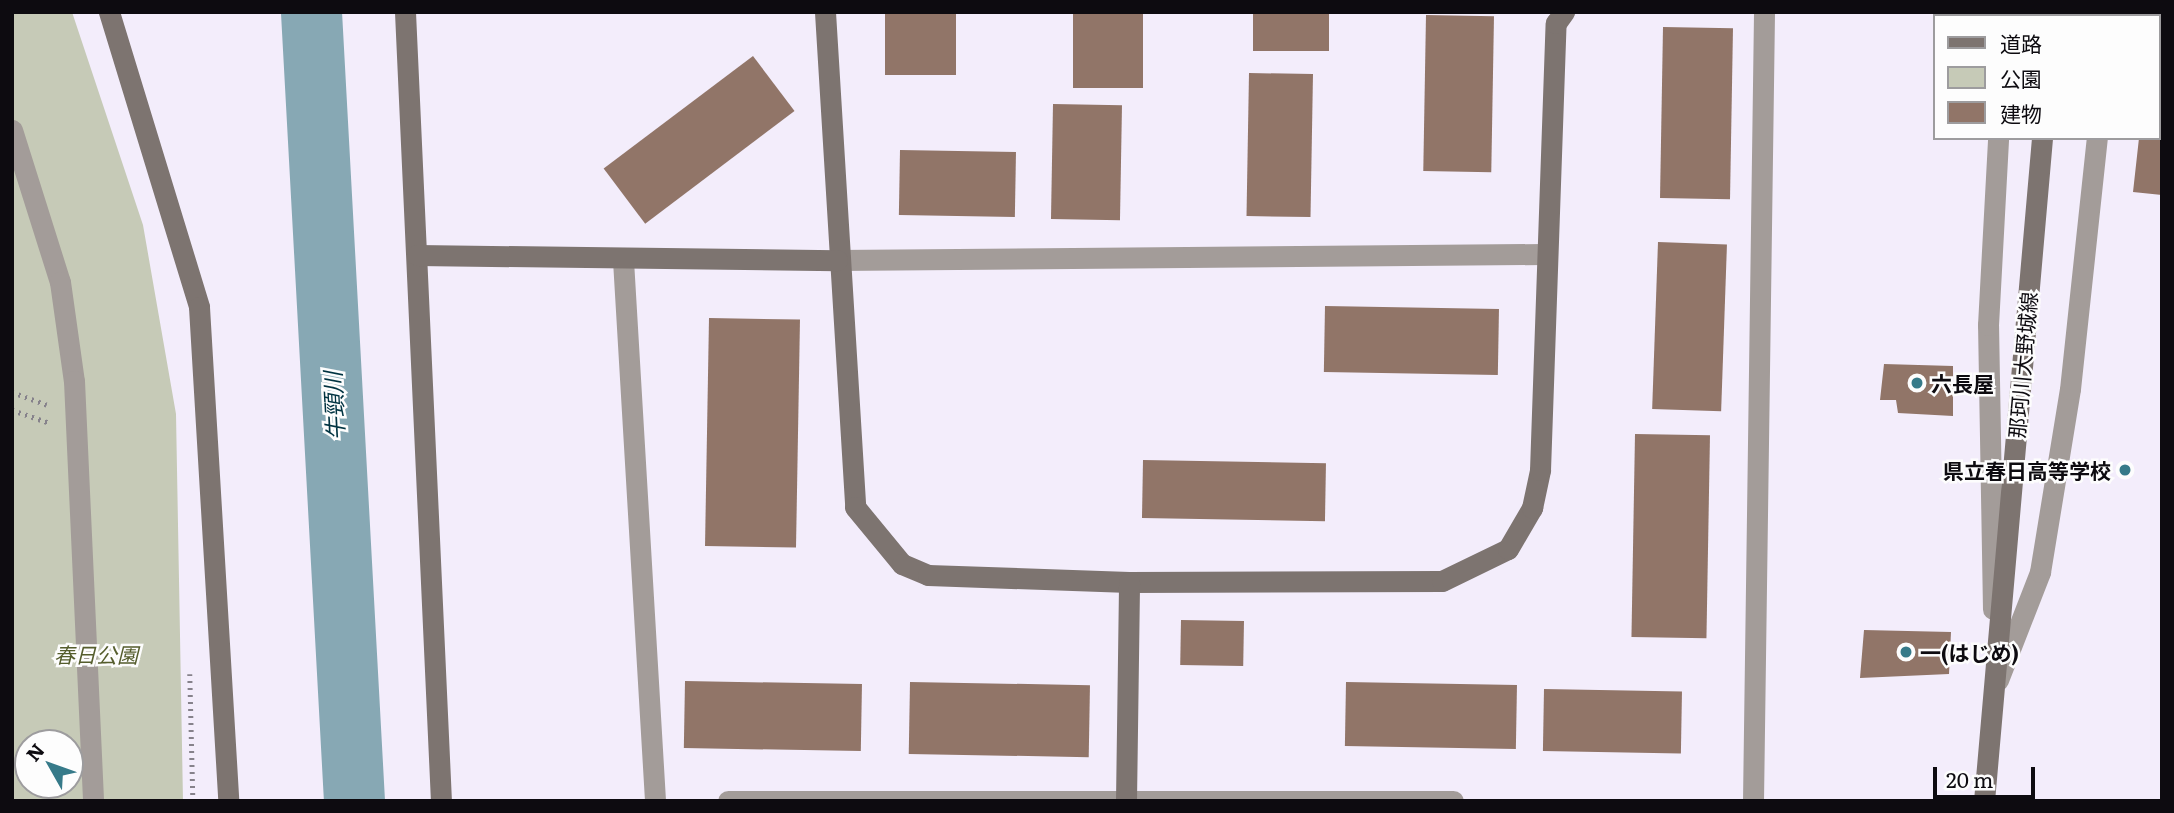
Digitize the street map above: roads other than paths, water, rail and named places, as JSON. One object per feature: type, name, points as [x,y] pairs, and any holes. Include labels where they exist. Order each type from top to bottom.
[{"type":"street","points":[[109,12],[200,307],[228,801]]},
{"type":"street","points":[[405,12],[442,801]]},
{"type":"street","points":[[825,12],[837,260],[855,507],[877,540],[902,564],[928,575],[1129,582],[1442,581],[1508,549],[1532,508],[1540,470],[1544,254],[1556,23],[1564,12]]},
{"type":"street","points":[[1753,801],[1764,12]]},
{"type":"street","points":[[12,130],[60,282],[76,425],[93,801]]},
{"type":"street","points":[[1994,688],[1987,325],[1998,140]]},
{"type":"street","name":"那珂川大野城線","points":[[1984,801],[2042,140]]},
{"type":"street","points":[[1994,688],[2040,572],[2070,389],[2097,140]]},
{"type":"street","points":[[417,254],[623,260],[1544,254]]},
{"type":"street","points":[[623,260],[655,801]]},
{"type":"street","points":[[1126,798],[1129,582]]},
{"type":"street","points":[[728,801],[1126,798],[1453,801]]},
{"type":"waterway","name":"牛頸川","points":[[311,12],[354,801]]},
{"type":"place","name":"六長屋","points":[[1917,383]]},
{"type":"place","name":"県立春日高等学校","points":[[2125,470]]},
{"type":"place","name":"一(はじめ)","points":[[1906,652]]},
{"type":"park label","name":"春日公園","points":[[96,654]]}]
